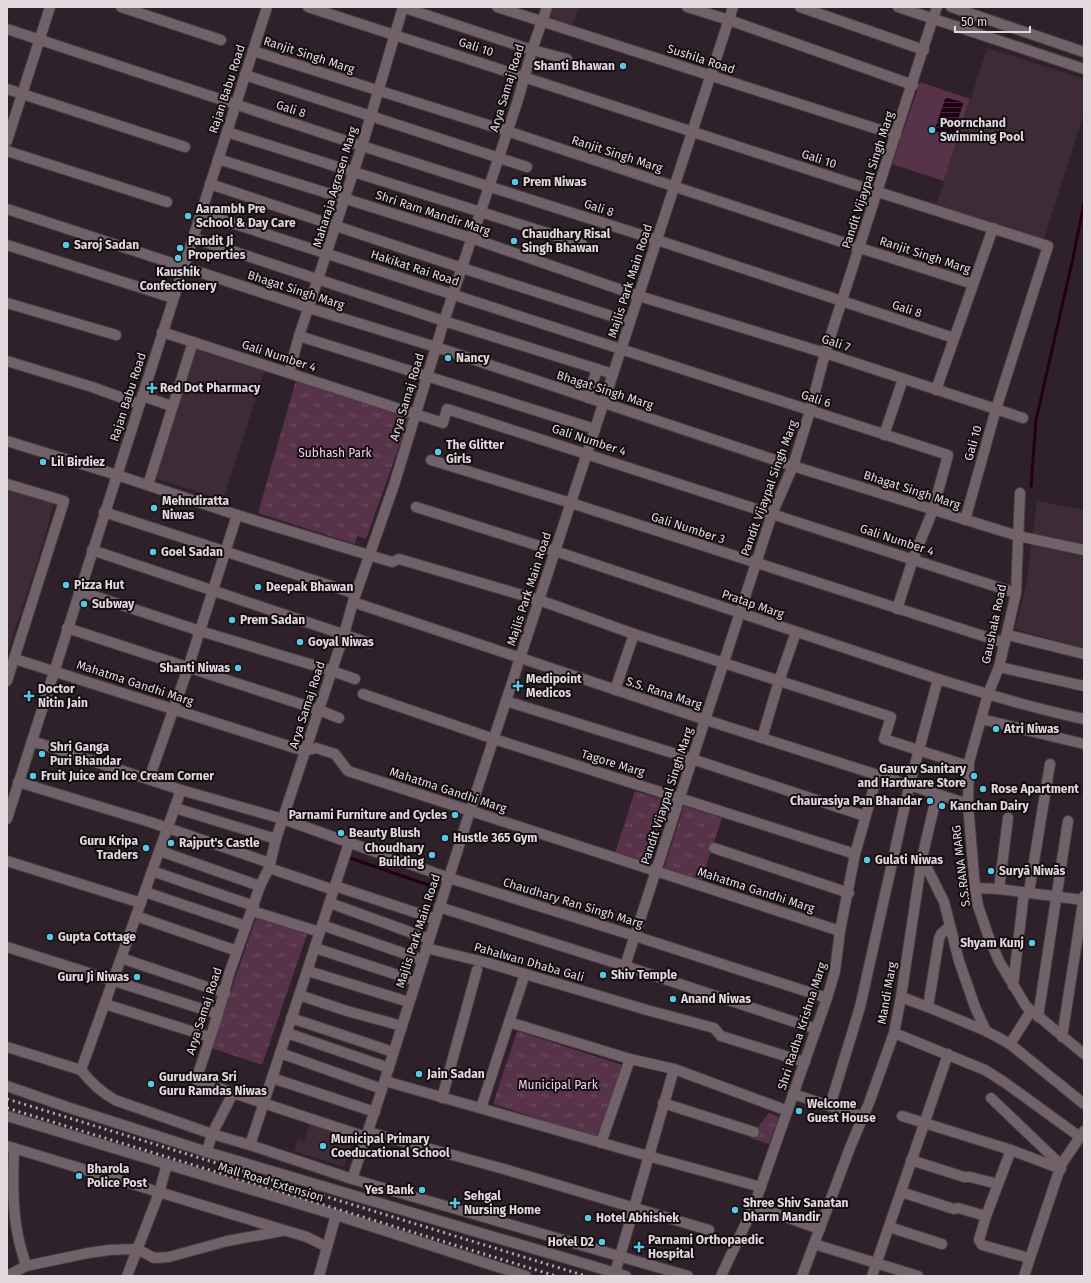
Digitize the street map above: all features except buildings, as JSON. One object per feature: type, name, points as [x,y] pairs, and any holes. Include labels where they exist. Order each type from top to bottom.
[{"type":"street","points":[[7,141],[50,7]]},
{"type":"street","points":[[121,7],[146,11],[221,40]]},
{"type":"street","name":"Rajan Babu Road","points":[[7,819],[14,785],[32,741],[104,512],[267,7]]},
{"type":"street","name":"Gali 10","points":[[308,7],[1048,246],[996,409],[965,520]]},
{"type":"street","points":[[403,7],[532,50],[567,59]]},
{"type":"street","name":"Maharaja Agrasen Marg","points":[[289,373],[299,336],[319,280],[362,146],[377,90],[403,7]]},
{"type":"street","name":"Sushila Road","points":[[497,7],[896,135]]},
{"type":"street","name":"Arya Samaj Road","points":[[547,7],[444,321],[394,485],[354,598],[344,634],[276,839],[269,865],[260,886],[229,974],[225,993],[196,1080],[263,1104],[367,1135],[439,1151],[709,1230]]},
{"type":"street","points":[[687,7],[729,20],[913,85]]},
{"type":"street","name":"Majlis Park Main Road","points":[[352,1179],[389,1068],[470,811],[733,7]]},
{"type":"street","points":[[800,7],[924,50]]},
{"type":"street","points":[[898,7],[1084,69]]},
{"type":"street","name":"Pandit Vijaypal Singh Marg","points":[[625,966],[772,514],[793,466],[810,411],[825,354],[937,7]]},
{"type":"street","points":[[951,7],[1084,52]]},
{"type":"street","name":"Gali 8","points":[[7,29],[954,338]]},
{"type":"street","name":"Ranjit Singh Marg","points":[[253,51],[973,284]]},
{"type":"street","points":[[245,75],[527,167]]},
{"type":"street","points":[[7,89],[185,147]]},
{"type":"street","points":[[227,132],[582,244]]},
{"type":"street","points":[[7,151],[167,202]]},
{"type":"street","name":"Shri Ram Mandir Marg","points":[[218,159],[471,238],[639,296]]},
{"type":"street","points":[[210,184],[630,322]]},
{"type":"street","name":"Bhagat Singh Marg","points":[[7,209],[309,308],[436,347],[793,466],[1018,536],[1084,550]]},
{"type":"street","name":"Hakikat Rai Road","points":[[201,213],[622,349]]},
{"type":"street","points":[[936,390],[993,228]]},
{"type":"street","points":[[193,238],[444,321],[613,374]]},
{"type":"street","points":[[7,245],[173,298]]},
{"type":"street","name":"Gali 7","points":[[639,296],[1023,418]]},
{"type":"street","points":[[7,303],[116,335]]},
{"type":"street","name":"Gali Number 4","points":[[162,332],[443,423],[447,409],[587,453],[1016,593]]},
{"type":"street","points":[[299,336],[595,429]]},
{"type":"street","points":[[148,485],[193,342]]},
{"type":"street","name":"Gali 6","points":[[622,349],[948,455],[933,510]]},
{"type":"street","points":[[7,361],[92,387],[141,400],[169,405]]},
{"type":"street","points":[[588,398],[597,369]]},
{"type":"street","points":[[884,435],[903,379]]},
{"type":"street","points":[[7,441],[148,485],[237,515],[392,562],[399,559],[539,600],[634,634],[891,717],[884,739],[968,766]]},
{"type":"street","name":"Gali Number 3","points":[[431,460],[571,503],[897,609],[1006,639],[1084,654]]},
{"type":"street","points":[[7,484],[64,501],[7,681]]},
{"type":"street","name":"Gaushala Road","points":[[968,804],[968,766],[988,694],[999,667],[1016,593],[1020,493]]},
{"type":"street","name":"Pratap Marg","points":[[416,507],[555,551],[938,679],[988,694],[1084,719]]},
{"type":"street","points":[[897,609],[913,559],[933,510]]},
{"type":"street","name":"S.S. Rana Marg","points":[[104,512],[225,551],[520,658],[909,787],[968,804]]},
{"type":"street","points":[[149,780],[188,668],[237,515]]},
{"type":"street","points":[[92,550],[368,642]]},
{"type":"street","points":[[79,591],[200,631],[332,671],[355,680]]},
{"type":"street","points":[[67,628],[319,710],[339,718]]},
{"type":"street","points":[[762,738],[779,681],[796,632]]},
{"type":"street","points":[[615,690],[634,634]]},
{"type":"street","name":"Mahatma Gandhi Marg","points":[[15,659],[306,751],[316,748],[335,754],[348,771],[840,931]]},
{"type":"street","points":[[999,667],[1084,686]]},
{"type":"street","points":[[830,1106],[860,1007],[909,787],[938,679]]},
{"type":"street","name":"Tagore Marg","points":[[363,694],[494,739],[855,854]]},
{"type":"street","points":[[506,701],[692,759],[865,816]]},
{"type":"street","points":[[981,719],[1084,744]]},
{"type":"street","name":"Chaudhary Ran Singh Marg","points":[[32,741],[181,790],[283,819],[449,878],[827,998]]},
{"type":"street","points":[[1013,986],[1026,892],[1050,764]]},
{"type":"street","name":"Shri Radha Krishna Marg","points":[[721,1276],[754,1206],[827,998],[835,971],[840,931],[849,894],[855,854],[877,776]]},
{"type":"street","points":[[14,785],[150,822],[334,888],[435,919]]},
{"type":"street","points":[[81,1070],[181,790]]},
{"type":"street","name":"Mandi Marg","points":[[937,794],[922,858],[901,997],[894,1033],[985,1070],[1082,1134]]},
{"type":"street","name":"S.S.RANA MARG","points":[[968,804],[975,888],[978,906],[999,961],[1026,1006],[1084,1054]]},
{"type":"street","points":[[175,808],[276,839]]},
{"type":"street","points":[[999,889],[1008,818]]},
{"type":"street","points":[[1010,1044],[1034,1014],[1056,897],[1068,821]]},
{"type":"street","points":[[250,1145],[349,843]]},
{"type":"street","points":[[714,848],[849,894]]},
{"type":"street","points":[[160,850],[260,886]]},
{"type":"street","points":[[922,858],[944,902],[959,961],[975,1007],[986,1031]]},
{"type":"street","points":[[7,861],[141,903]]},
{"type":"street","points":[[152,871],[253,909],[423,960]]},
{"type":"street","points":[[975,888],[999,889],[1056,897],[1084,898],[1062,1037]]},
{"type":"street","points":[[145,892],[246,926]]},
{"type":"street","name":"Pahalwan Dhaba Gali","points":[[330,903],[428,943],[488,963],[646,1010],[714,1028],[721,1036],[805,1062]]},
{"type":"street","points":[[439,907],[816,1029]]},
{"type":"street","points":[[136,916],[237,951]]},
{"type":"street","points":[[928,1007],[939,939],[941,934],[950,926]]},
{"type":"street","points":[[7,947],[218,1014]]},
{"type":"street","points":[[315,948],[416,981]]},
{"type":"street","points":[[121,958],[225,993]]},
{"type":"street","points":[[442,1098],[477,970]]},
{"type":"street","points":[[308,971],[409,1002]]},
{"type":"street","points":[[481,1108],[523,980]]},
{"type":"street","points":[[299,995],[347,1011],[402,1026]]},
{"type":"street","points":[[901,997],[986,1031],[1010,1044],[1084,1104]]},
{"type":"street","points":[[105,1004],[210,1037]]},
{"type":"street","points":[[291,1018],[393,1052]]},
{"type":"street","points":[[509,1022],[630,1059],[674,1069],[780,1108]]},
{"type":"street","points":[[287,1032],[389,1068]]},
{"type":"street","points":[[802,1276],[864,1117],[894,1033]]},
{"type":"street","points":[[7,1047],[81,1070],[102,1093],[115,1100],[212,1134],[352,1179],[688,1276]]},
{"type":"street","points":[[280,1052],[383,1085],[481,1108],[761,1187]]},
{"type":"street","points":[[872,1276],[948,1054]]},
{"type":"street","points":[[601,1143],[630,1059]]},
{"type":"street","points":[[615,1274],[633,1207],[674,1069]]},
{"type":"street","points":[[272,1078],[374,1112]]},
{"type":"street","points":[[7,1086],[207,1152],[615,1274],[626,1276]]},
{"type":"street","points":[[207,1152],[212,1134],[233,1093]]},
{"type":"street","points":[[793,1094],[864,1117]]},
{"type":"street","points":[[991,1098],[1061,1167]]},
{"type":"street","points":[[663,1103],[754,1132]]},
{"type":"street","name":"Mall Road Extension","points":[[7,1116],[336,1215],[526,1276]]},
{"type":"street","points":[[902,1116],[1061,1167]]},
{"type":"street","points":[[1024,1276],[1061,1167],[1082,1134]]},
{"type":"street","points":[[26,1266],[18,1235],[15,1213],[10,1147],[307,1237],[327,1247]]},
{"type":"street","points":[[1011,1150],[986,1216],[979,1240],[982,1245],[1029,1258]]},
{"type":"street","points":[[911,1160],[964,1177],[970,1177],[998,1184]]},
{"type":"street","points":[[127,1276],[159,1193],[167,1164]]},
{"type":"street","points":[[901,1192],[954,1209],[958,1208],[986,1216]]},
{"type":"street","points":[[754,1206],[820,1229]]},
{"type":"street","points":[[319,1276],[336,1215]]},
{"type":"street","points":[[889,1227],[942,1244]]},
{"type":"street","points":[[7,1276],[26,1266],[102,1251],[137,1249],[154,1258],[169,1257],[227,1241],[284,1230]]},
{"type":"street","points":[[814,1244],[918,1276]]},
{"type":"shaded area","points":[[552,7],[579,7],[572,28],[548,19]]},
{"type":"shaded area","points":[[987,48],[1084,79],[1084,113],[1044,239],[936,206]]},
{"type":"shaded area","points":[[947,98],[962,102],[963,104],[951,137],[937,132],[935,129],[945,99]]},
{"type":"shaded area","points":[[196,348],[265,370],[223,500],[154,478]]},
{"type":"shaded area","points":[[7,489],[54,503],[38,560],[7,654]]},
{"type":"shaded area","points":[[1037,501],[1084,510],[1084,648],[1015,629],[1026,586]]},
{"type":"shaded area","name":"Municipal Primary Coeducational School","points":[[310,1122],[354,1136],[344,1167],[294,1151],[298,1139],[304,1141]]},
{"type":"green space","name":"Poornchand Swimming Pool","points":[[920,82],[970,99],[944,181],[892,164]]},
{"type":"green space","name":"Subhash Park","points":[[296,380],[410,416],[366,539],[357,536],[355,544],[258,513]]},
{"type":"green space","points":[[635,791],[667,801],[647,863],[615,853]]},
{"type":"green space","points":[[684,806],[722,818],[701,881],[664,868]]},
{"type":"green space","points":[[257,915],[308,932],[262,1065],[211,1048]]},
{"type":"green space","name":"Municipal Park","points":[[517,1031],[622,1065],[598,1138],[493,1104]]},
{"type":"green space","points":[[769,1113],[779,1117],[769,1144],[751,1138]]},
{"type":"waterway","points":[[1031,486],[1036,420],[1084,203]]},
{"type":"waterway","points":[[347,857],[440,889]]},
{"type":"railway","points":[[7,1099],[586,1276]]},
{"type":"railway","points":[[7,1108],[556,1276]]},
{"type":"place","name":"Shanti Bhawan","points":[[623,66]]},
{"type":"place","name":"Poornchand Swimming Pool","points":[[932,130]]},
{"type":"place","name":"Prem Niwas","points":[[515,182]]},
{"type":"place","name":"Aarambh Pre School & Day Care","points":[[188,216]]},
{"type":"place","name":"Chaudhary Risal Singh Bhawan","points":[[514,241]]},
{"type":"place","name":"Saroj Sadan","points":[[66,245]]},
{"type":"place","name":"Pandit Ji Properties","points":[[180,248]]},
{"type":"place","name":"Kaushik Confectionery","points":[[178,258]]},
{"type":"place","name":"Nancy","points":[[448,358]]},
{"type":"place","name":"Red Dot Pharmacy","points":[[152,388]]},
{"type":"place","name":"The Glitter Girls","points":[[438,452]]},
{"type":"place","name":"Lil Birdiez","points":[[43,462]]},
{"type":"place","name":"Mehndiratta Niwas","points":[[154,508]]},
{"type":"place","name":"Goel Sadan","points":[[153,552]]},
{"type":"place","name":"Pizza Hut","points":[[66,585]]},
{"type":"place","name":"Deepak Bhawan","points":[[258,587]]},
{"type":"place","name":"Subway","points":[[84,604]]},
{"type":"place","name":"Prem Sadan","points":[[232,620]]},
{"type":"place","name":"Goyal Niwas","points":[[300,642]]},
{"type":"place","name":"Shanti Niwas","points":[[238,668]]},
{"type":"place","name":"Medipoint Medicos","points":[[518,686]]},
{"type":"place","name":"Doctor Nitin Jain","points":[[29,696]]},
{"type":"place","name":"Atri Niwas","points":[[996,729]]},
{"type":"place","name":"Shri Ganga Puri Bhandar","points":[[42,754]]},
{"type":"place","name":"Fruit Juice and Ice Cream Corner","points":[[33,776]]},
{"type":"place","name":"Gaurav Sanitary and Hardware Store","points":[[974,776]]},
{"type":"place","name":"Rose Apartment","points":[[983,789]]},
{"type":"place","name":"Chaurasiya Pan Bhandar","points":[[930,801]]},
{"type":"place","name":"Kanchan Dairy","points":[[942,806]]},
{"type":"place","name":"Parnami Furniture and Cycles","points":[[455,815]]},
{"type":"place","name":"Beauty Blush","points":[[341,833]]},
{"type":"place","name":"Hustle 365 Gym","points":[[445,838]]},
{"type":"place","name":"Rajput's Castle","points":[[171,843]]},
{"type":"place","name":"Guru Kripa Traders","points":[[146,848]]},
{"type":"place","name":"Choudhary Building","points":[[432,855]]},
{"type":"place","name":"Gulati Niwas","points":[[867,860]]},
{"type":"place","name":"Suryā Niwās","points":[[991,871]]},
{"type":"place","name":"Gupta Cottage","points":[[50,937]]},
{"type":"place","name":"Shyam Kunj","points":[[1032,943]]},
{"type":"place","name":"Shiv Temple","points":[[603,975]]},
{"type":"place","name":"Guru Ji Niwas","points":[[137,977]]},
{"type":"place","name":"Anand Niwas","points":[[673,999]]},
{"type":"place","name":"Jain Sadan","points":[[419,1074]]},
{"type":"place","name":"Gurudwara Sri Guru Ramdas Niwas","points":[[151,1084]]},
{"type":"place","name":"Welcome Guest House","points":[[799,1111]]},
{"type":"place","name":"Municipal Primary Coeducational School","points":[[323,1146]]},
{"type":"place","name":"Bharola Police Post","points":[[79,1176]]},
{"type":"place","name":"Yes Bank","points":[[422,1190]]},
{"type":"place","name":"Sehgal Nursing Home","points":[[455,1203]]},
{"type":"place","name":"Shree Shiv Sanatan Dharm Mandir","points":[[735,1210]]},
{"type":"place","name":"Hotel Abhishek","points":[[588,1218]]},
{"type":"place","name":"Hotel D2","points":[[602,1242]]},
{"type":"place","name":"Parnami Orthopaedic Hospital","points":[[639,1247]]}]
